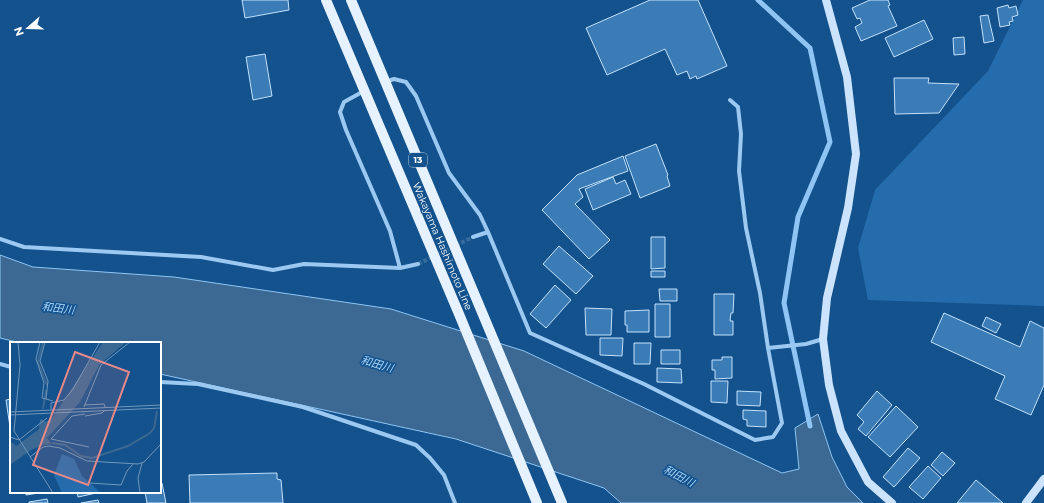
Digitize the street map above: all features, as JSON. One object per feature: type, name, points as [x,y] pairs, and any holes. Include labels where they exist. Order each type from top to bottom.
[{"type":"main road","name":"Wakayama Hashimoto Line","points":[[326,0],[536,500]]},
{"type":"main road","name":"Wakayama Hashimoto Line","points":[[351,0],[562,503]]},
{"type":"street","points":[[826,0],[847,77],[856,154],[848,208],[827,298],[822,339],[829,385],[841,431],[868,482],[892,503]]},
{"type":"street","points":[[385,82],[394,79],[406,82],[416,96],[449,173],[480,215],[530,333],[644,384],[755,440],[773,438],[782,423],[768,348],[760,293],[746,228],[739,171],[741,134],[738,108],[730,100]]},
{"type":"street","points":[[364,91],[344,102],[340,112],[346,130],[390,231],[400,268]]},
{"type":"street","points":[[474,237],[488,232]]},
{"type":"street","points":[[0,239],[24,247],[201,257],[273,270],[304,264],[400,268],[418,264]]},
{"type":"street","points":[[768,348],[806,344],[822,339]]},
{"type":"street","points":[[0,364],[10,367]]},
{"type":"street","points":[[161,382],[198,384],[303,407],[416,445],[430,458],[444,475],[455,503]]},
{"type":"street","points":[[1026,503],[1044,479]]},
{"type":"shaded area","points":[[1023,0],[1044,0],[1044,306],[868,300],[858,248],[875,190],[988,71]]},
{"type":"water","name":"和田川","points":[[0,255],[33,267],[174,277],[391,309],[524,351],[782,473],[799,469],[795,428],[818,414],[832,457],[847,487],[863,503],[621,503],[604,488],[456,439],[161,374],[161,342],[17,342],[0,338]]},
{"type":"building","points":[[242,0],[288,0],[289,10],[245,18]]},
{"type":"building","points":[[650,0],[698,0],[727,66],[697,79],[696,76],[690,79],[687,71],[677,75],[665,49],[607,75],[586,28]]},
{"type":"building","points":[[870,0],[888,0],[890,5],[888,6],[897,26],[861,41],[855,27],[862,23],[860,18],[857,19],[852,8]]},
{"type":"building","points":[[1008,5],[1009,8],[1016,6],[1018,15],[1012,17],[1013,21],[1009,22],[1010,25],[1000,27],[997,8]]},
{"type":"building","points":[[988,15],[994,41],[984,43],[980,16]]},
{"type":"building","points":[[924,20],[933,39],[894,57],[885,38]]},
{"type":"building","points":[[964,37],[965,54],[954,55],[953,38]]},
{"type":"building","points":[[265,54],[272,96],[253,100],[246,57]]},
{"type":"building","points":[[894,78],[929,78],[928,83],[959,84],[939,113],[895,114]]},
{"type":"building","points":[[656,144],[668,175],[670,186],[640,198],[625,156]]},
{"type":"building","points":[[623,156],[628,171],[579,189],[583,197],[575,204],[610,240],[589,259],[542,210],[577,175]]},
{"type":"building","points":[[613,177],[616,184],[625,180],[631,194],[593,210],[585,189]]},
{"type":"building","points":[[651,237],[665,237],[665,268],[651,269]]},
{"type":"building","points":[[559,246],[593,276],[576,294],[543,264]]},
{"type":"building","points":[[651,271],[665,271],[665,277],[651,277]]},
{"type":"building","points":[[555,285],[571,300],[546,328],[530,314]]},
{"type":"building","points":[[659,289],[677,289],[677,301],[660,301]]},
{"type":"building","points":[[714,294],[734,294],[733,313],[731,313],[730,321],[733,321],[733,335],[714,335]]},
{"type":"building","points":[[655,304],[670,304],[670,337],[655,337]]},
{"type":"building","points":[[585,308],[612,309],[611,335],[586,335]]},
{"type":"building","points":[[649,310],[649,332],[627,332],[627,325],[625,325],[625,311]]},
{"type":"building","points":[[944,313],[1020,347],[1030,321],[1044,328],[1044,385],[1031,415],[995,399],[1005,376],[931,342]]},
{"type":"building","points":[[986,317],[1001,324],[996,333],[982,326]]},
{"type":"building","points":[[600,338],[623,338],[622,356],[600,355]]},
{"type":"building","points":[[634,343],[651,343],[650,364],[634,364]]},
{"type":"building","points":[[661,350],[680,350],[680,364],[661,364]]},
{"type":"building","points":[[722,357],[732,357],[732,378],[715,379],[715,370],[712,370],[712,360],[722,360]]},
{"type":"building","points":[[657,368],[681,369],[682,383],[657,382]]},
{"type":"building","points":[[711,381],[728,381],[727,403],[711,402]]},
{"type":"building","points":[[737,391],[761,392],[760,406],[737,405]]},
{"type":"building","points":[[877,391],[892,405],[866,436],[858,429],[864,422],[857,415]]},
{"type":"building","points":[[10,399],[10,427],[6,400]]},
{"type":"building","points":[[896,406],[918,427],[890,457],[868,437]]},
{"type":"building","points":[[743,410],[766,411],[766,427],[747,426],[747,420],[743,419]]},
{"type":"building","points":[[908,448],[920,458],[894,487],[883,477]]},
{"type":"building","points":[[942,452],[955,463],[943,476],[931,465]]},
{"type":"building","points":[[928,466],[941,478],[923,499],[909,487]]},
{"type":"building","points":[[277,473],[277,479],[281,480],[283,503],[190,503],[189,475]]},
{"type":"building","points":[[976,480],[1003,503],[957,503]]},
{"type":"building","points":[[162,483],[166,503],[147,503],[145,493],[161,493]]},
{"type":"building","points":[[26,493],[39,493],[26,495]]},
{"type":"building","points":[[77,493],[96,493],[78,497]]},
{"type":"building","points":[[47,499],[48,503],[29,503],[29,502]]},
{"type":"building","points":[[98,500],[99,503],[81,503]]},
{"type":"waterway","points":[[758,0],[810,48],[830,142],[798,217],[784,303],[810,426]]},
{"type":"tunnel","points":[[418,264],[473,237]]}]
